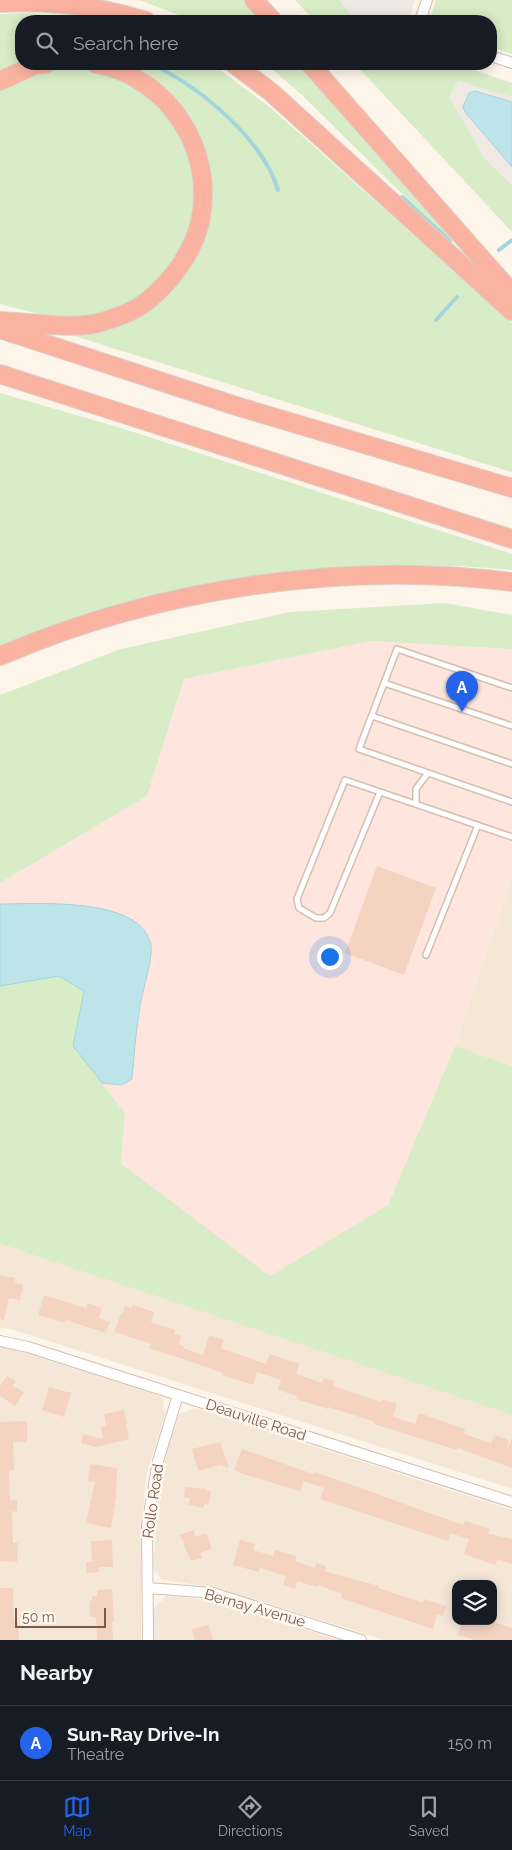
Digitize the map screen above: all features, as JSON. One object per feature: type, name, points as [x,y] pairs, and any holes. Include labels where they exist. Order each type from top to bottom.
[{"type":"highway","points":[[254,0],[268,15]]},
{"type":"highway","points":[[0,4],[22,2],[67,4],[90,7],[122,15]]},
{"type":"highway","points":[[0,81],[24,70]]},
{"type":"highway","points":[[0,321],[67,326],[104,322],[145,303],[177,270],[188,254],[195,238],[202,204],[203,180],[199,160],[185,125],[162,96],[144,82],[115,70]]},
{"type":"highway","points":[[242,70],[271,92],[512,311]]},
{"type":"highway","points":[[315,70],[512,293]]},
{"type":"highway","points":[[0,329],[236,406],[512,488]]},
{"type":"highway","points":[[0,374],[512,539]]},
{"type":"highway","points":[[0,656],[77,627],[122,614],[231,589],[367,576],[455,577],[512,582]]},
{"type":"street","points":[[422,15],[427,0]]},
{"type":"street","points":[[497,58],[512,63]]},
{"type":"street","name":"Deauville Road","points":[[0,1341],[28,1347],[178,1394],[512,1502]]},
{"type":"street","name":"Rollo Road","points":[[148,1640],[147,1526],[151,1492],[178,1394]]},
{"type":"street","name":"Bernay Avenue","points":[[148,1588],[198,1591],[220,1595],[361,1640]]},
{"type":"lane","points":[[512,688],[397,649],[359,749],[512,802]]},
{"type":"lane","points":[[384,683],[512,726]]},
{"type":"lane","points":[[372,716],[512,764]]},
{"type":"lane","points":[[416,804],[414,797],[416,789],[428,773]]},
{"type":"lane","points":[[380,792],[330,913],[324,918],[307,914],[299,908],[297,899],[344,780],[380,792],[416,804],[478,825],[512,837]]},
{"type":"lane","points":[[426,955],[478,825]]},
{"type":"shaded area","points":[[339,0],[415,0],[410,15],[351,15]]},
{"type":"shaded area","points":[[458,81],[512,97],[512,102],[475,91],[502,153],[512,167],[512,185],[484,158],[449,96]]},
{"type":"shaded area","points":[[371,641],[512,649],[512,878],[455,1046],[388,1205],[270,1276],[121,1163],[125,1113],[102,1083],[122,1085],[151,947],[77,905],[0,904],[0,883],[147,796],[184,679]]},
{"type":"shaded area","points":[[512,878],[512,1066],[455,1046]]},
{"type":"shaded area","points":[[0,1244],[512,1415],[512,1489],[11,1329],[0,1328]]},
{"type":"shaded area","points":[[0,1348],[13,1349],[158,1395],[163,1399],[165,1415],[146,1476],[141,1532],[141,1640],[0,1640]]},
{"type":"shaded area","points":[[195,1408],[512,1510],[512,1640],[384,1640],[219,1588],[163,1580],[156,1574],[153,1566],[161,1470],[179,1414]]},
{"type":"shaded area","points":[[166,1596],[209,1600],[340,1640],[154,1640],[154,1608]]},
{"type":"green space","points":[[139,0],[249,0],[263,15],[179,15]]},
{"type":"green space","points":[[295,0],[339,0],[351,15],[309,15]]},
{"type":"green space","points":[[436,0],[512,0],[512,54],[497,49],[497,15],[431,15]]},
{"type":"green space","points":[[27,13],[45,15],[15,15],[15,67],[0,74],[0,14]]},
{"type":"green space","points":[[95,70],[126,80],[157,102],[185,142],[196,183],[191,231],[169,270],[138,299],[109,312],[86,317],[55,318],[0,304],[0,91],[26,76],[40,71]]},
{"type":"green space","points":[[132,70],[220,70],[223,72],[272,109],[512,323],[512,472],[74,336],[75,331],[116,323],[201,241],[187,116],[166,92]]},
{"type":"green space","points":[[273,70],[310,70],[453,237],[450,241],[303,96]]},
{"type":"green space","points":[[361,70],[474,70],[512,83],[512,97],[458,81],[449,96],[484,158],[512,185],[512,232]]},
{"type":"green space","points":[[0,393],[121,428],[512,554],[512,570],[447,566],[381,566],[316,569],[252,577],[187,588],[124,604],[61,623],[0,646]]},
{"type":"green space","points":[[445,603],[512,615],[512,649],[371,641],[184,679],[147,796],[0,883],[0,695],[121,649],[290,612]]},
{"type":"green space","points":[[59,976],[84,991],[73,1046],[125,1113],[121,1163],[270,1276],[388,1205],[455,1046],[512,1066],[512,1415],[0,1244],[0,986]]},
{"type":"water","points":[[475,91],[512,102],[512,167],[465,112],[463,107],[469,93]]},
{"type":"water","points":[[0,904],[87,906],[110,911],[129,918],[144,930],[151,946],[151,952],[141,1000],[132,1079],[122,1085],[102,1083],[73,1046],[84,991],[59,976],[0,986]]},
{"type":"building","points":[[377,866],[436,888],[404,975],[345,953]]},
{"type":"building","points":[[0,1275],[15,1278],[14,1283],[23,1285],[20,1300],[9,1298],[4,1320],[0,1319]]},
{"type":"building","points":[[44,1295],[86,1308],[88,1303],[102,1308],[99,1318],[110,1322],[106,1333],[66,1320],[65,1323],[38,1315]]},
{"type":"building","points":[[133,1305],[154,1312],[151,1322],[175,1330],[174,1334],[181,1336],[179,1344],[184,1346],[183,1348],[203,1355],[209,1335],[224,1340],[221,1348],[266,1364],[270,1354],[299,1364],[296,1374],[322,1383],[324,1378],[335,1381],[333,1386],[381,1402],[382,1399],[397,1404],[393,1417],[415,1424],[419,1413],[465,1429],[464,1434],[491,1443],[494,1435],[509,1440],[505,1453],[512,1438],[512,1468],[458,1448],[457,1450],[374,1424],[375,1422],[328,1407],[328,1409],[296,1399],[297,1396],[278,1390],[281,1380],[257,1372],[253,1385],[149,1348],[151,1344],[114,1332],[125,1306],[132,1308]]},
{"type":"building","points":[[7,1376],[16,1381],[13,1386],[24,1392],[15,1406],[0,1396],[0,1386]]},
{"type":"building","points":[[49,1387],[71,1393],[64,1417],[42,1410]]},
{"type":"building","points":[[124,1410],[129,1439],[96,1447],[81,1443],[83,1434],[103,1439],[101,1427],[106,1426],[104,1414]]},
{"type":"building","points":[[27,1421],[27,1442],[13,1442],[14,1470],[9,1471],[10,1500],[17,1500],[17,1512],[12,1511],[13,1543],[18,1543],[17,1562],[0,1561],[0,1422]]},
{"type":"building","points":[[220,1442],[229,1468],[219,1465],[198,1471],[192,1449]]},
{"type":"building","points":[[242,1449],[313,1474],[314,1472],[344,1482],[464,1525],[465,1521],[490,1529],[488,1534],[512,1539],[512,1564],[497,1559],[495,1565],[464,1554],[469,1539],[450,1533],[448,1541],[320,1499],[324,1488],[303,1481],[300,1491],[243,1474],[234,1470]]},
{"type":"building","points":[[90,1464],[117,1468],[116,1498],[111,1528],[86,1523],[95,1482],[88,1481]]},
{"type":"building","points":[[185,1487],[211,1491],[209,1505],[204,1504],[204,1508],[189,1505],[190,1498],[184,1497]]},
{"type":"building","points":[[193,1530],[196,1537],[206,1533],[212,1549],[200,1553],[202,1558],[191,1561],[180,1535]]},
{"type":"building","points":[[112,1540],[113,1567],[99,1567],[99,1572],[86,1573],[86,1562],[92,1562],[91,1541]]},
{"type":"building","points":[[240,1540],[255,1544],[253,1550],[273,1556],[275,1550],[296,1556],[295,1561],[315,1568],[316,1563],[326,1566],[324,1571],[379,1586],[378,1588],[423,1603],[424,1599],[446,1606],[443,1616],[437,1614],[433,1629],[341,1598],[342,1594],[318,1585],[317,1587],[297,1581],[295,1589],[283,1585],[286,1576],[260,1568],[259,1572],[233,1565]]},
{"type":"building","points":[[0,1588],[13,1588],[14,1622],[18,1622],[19,1640],[0,1640]]},
{"type":"building","points":[[112,1589],[113,1640],[97,1640],[96,1617],[90,1617],[90,1601],[92,1601],[92,1596],[97,1596],[97,1590]]},
{"type":"building","points":[[497,1623],[512,1628],[512,1640],[474,1640],[458,1635],[461,1625],[497,1625]]},
{"type":"building","points":[[209,1625],[213,1640],[195,1640],[192,1629]]},
{"type":"waterway","points":[[162,70],[188,85],[226,115],[258,152],[270,171],[278,190]]},
{"type":"waterway","points":[[402,197],[450,241]]},
{"type":"waterway","points":[[499,250],[512,240]]},
{"type":"waterway","points":[[436,320],[457,297]]},
{"type":"place","name":"Sun-Ray Drive-In","points":[[462,712]]}]
